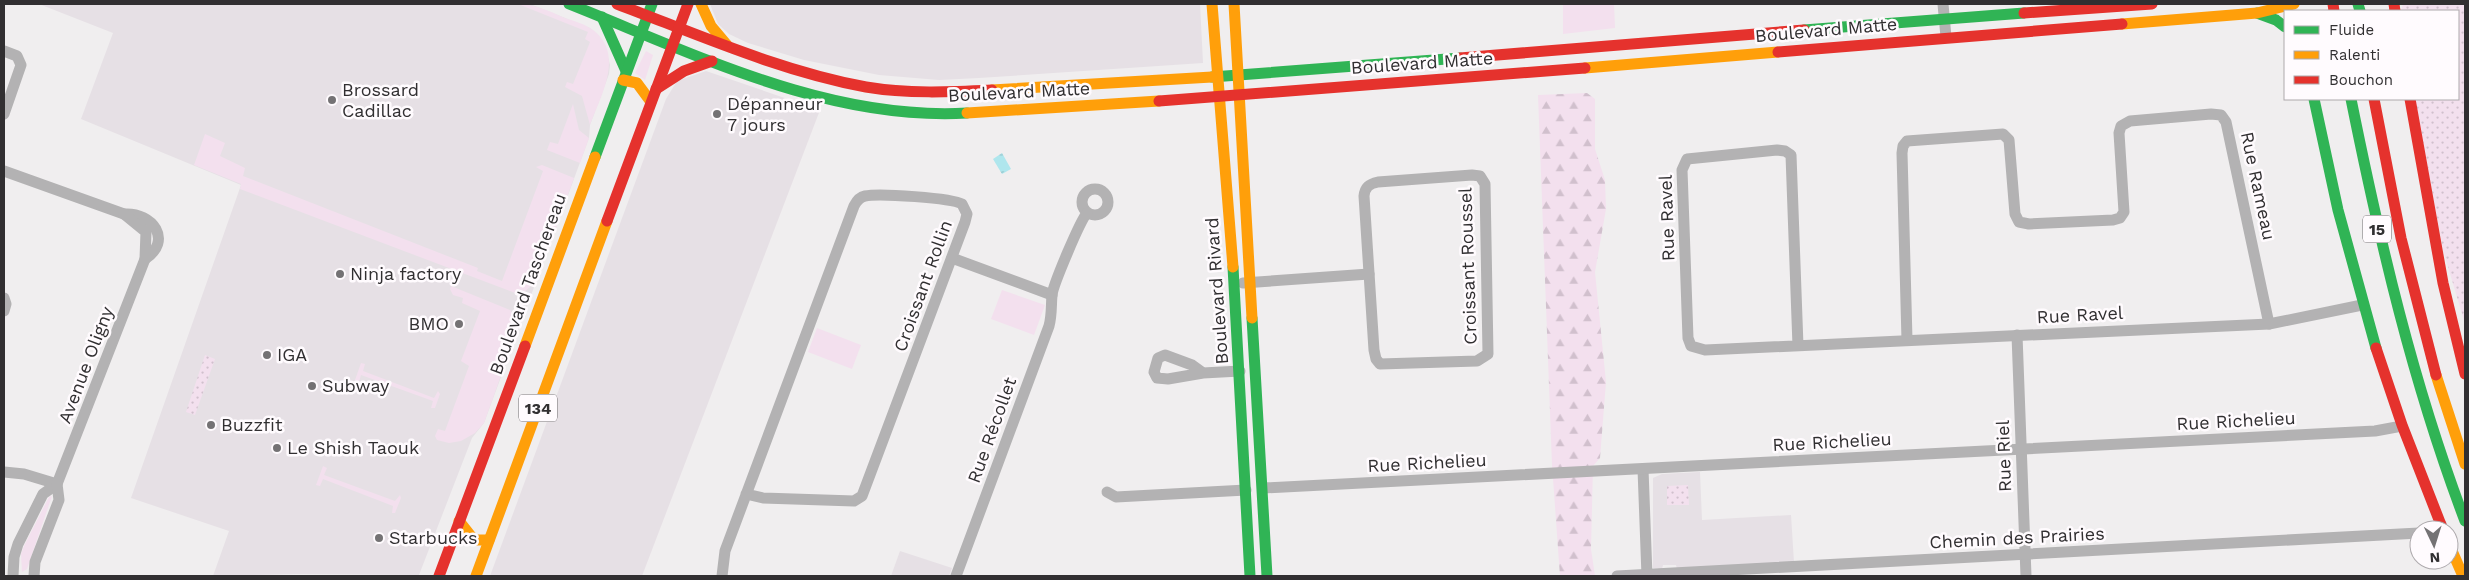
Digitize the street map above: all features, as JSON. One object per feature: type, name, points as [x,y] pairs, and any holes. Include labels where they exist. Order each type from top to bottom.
[{"type":"main road","name":"Boulevard Matte","points":[[569,4],[712,61],[825,99],[866,107],[924,113],[973,114],[1220,97],[2257,13],[2296,4]]},
{"type":"main road","name":"Boulevard Matte","points":[[617,4],[782,66],[812,75],[868,87],[910,91],[970,92],[1239,76],[1945,18],[2152,4]]},
{"type":"main road","name":"Boulevard Taschereau","points":[[439,576],[652,4]]},
{"type":"main road","name":"134","points":[[476,576],[688,4]]},
{"type":"main road","points":[[701,4],[711,26],[727,45]]},
{"type":"main road","name":"Boulevard Rivard","points":[[1212,4],[1240,371],[1250,576]]},
{"type":"main road","name":"Boulevard Rivard","points":[[1234,4],[1267,576]]},
{"type":"main road","points":[[2257,13],[2276,20],[2284,27]]},
{"type":"main road","points":[[602,17],[624,76],[637,83],[651,102]]},
{"type":"main road","points":[[656,89],[684,71],[712,61]]},
{"type":"main road","points":[[2314,100],[2332,188],[2362,305],[2402,426],[2439,520]]},
{"type":"main road","name":"15","points":[[2351,100],[2382,254],[2400,327],[2431,431],[2465,521]]},
{"type":"main road","name":"15","points":[[2374,100],[2410,282],[2435,376],[2465,464]]},
{"type":"main road","points":[[2410,100],[2444,283],[2465,374]]},
{"type":"main road","points":[[459,521],[474,540],[489,540]]},
{"type":"street","points":[[1944,4],[1946,38]]},
{"type":"street","points":[[4,51],[16,56],[21,65],[4,114]]},
{"type":"street","name":"Rue Rameau","points":[[1907,340],[1902,154],[1903,146],[1907,141],[2003,134],[2009,140],[2015,214],[2019,222],[2029,224],[2113,220],[2120,218],[2124,212],[2119,133],[2121,126],[2130,121],[2210,114],[2221,116],[2226,122],[2269,324]]},
{"type":"street","name":"Rue Ravel","points":[[1798,346],[1791,155],[1786,151],[1777,150],[1687,159],[1682,170],[1688,338],[1690,346],[1705,350],[1798,346],[1907,340],[2269,324],[2362,305]]},
{"type":"street","name":"Avenue Oligny","points":[[4,171],[124,214],[135,214],[149,219],[156,226],[157,242],[152,254],[145,259],[57,484],[58,500],[35,562],[34,576]]},
{"type":"street","name":"Croissant Roussel","points":[[1472,175],[1482,178],[1485,188],[1490,347],[1484,358],[1477,361],[1380,364],[1376,359],[1374,350],[1369,274],[1364,196],[1367,187],[1378,182],[1472,175]]},
{"type":"street","name":"Croissant Rollin","points":[[722,576],[725,551],[746,494],[856,201],[869,195],[950,199],[959,202],[964,207],[966,218],[864,492],[859,500],[763,498],[746,494]]},
{"type":"street","name":"Rue Récollet","points":[[956,576],[1049,326],[1053,310],[1052,296],[1078,228],[1087,213]]},
{"type":"street","points":[[952,258],[1052,296]]},
{"type":"street","points":[[1234,283],[1369,274]]},
{"type":"street","points":[[4,298],[6,304],[4,311]]},
{"type":"street","name":"Rue Riel","points":[[2017,335],[2026,576]]},
{"type":"street","points":[[1203,373],[1240,371]]},
{"type":"street","name":"Rue Richelieu","points":[[1263,488],[2375,431],[2402,426]]},
{"type":"street","points":[[1643,469],[1647,576]]},
{"type":"street","points":[[4,472],[24,474],[57,484]]},
{"type":"street","name":"Avenue Oligny","points":[[13,576],[16,548],[43,494],[57,484]]},
{"type":"street","points":[[1107,492],[1116,497],[1246,490]]},
{"type":"street","name":"Chemin des Prairies","points":[[1617,576],[2025,556],[2409,534]]},
{"type":"shaded area","points":[[39,4],[530,4],[590,28],[605,45],[610,65],[609,74],[590,125],[589,138],[484,423],[472,438],[419,575],[296,574],[213,576],[229,531],[131,498],[241,185],[81,119],[113,33]]},
{"type":"shaded area","points":[[710,4],[1200,4],[1203,63],[939,80],[879,75],[804,60],[748,43],[729,34],[718,24]]},
{"type":"shaded area","points":[[706,71],[820,110],[642,576],[490,576],[666,99],[677,81]]},
{"type":"shaded area","points":[[1700,472],[1702,520],[1791,515],[1794,563],[1677,569],[1676,565],[1663,565],[1662,569],[1653,568],[1653,478],[1662,474]]},
{"type":"shaded area","points":[[900,551],[952,568],[949,576],[891,576]]},
{"type":"green space","points":[[518,4],[542,8],[583,24],[593,30],[603,40],[608,51],[608,76],[590,125],[582,96],[565,87],[567,82],[573,84],[590,42],[585,39],[588,32]]},
{"type":"green space","points":[[1563,4],[1614,4],[1615,28],[1563,34]]},
{"type":"green space","points":[[2403,4],[2465,4],[2465,324],[2443,250],[2415,100],[2459,100],[2459,10],[2401,10]]},
{"type":"green space","points":[[646,51],[653,55],[645,80],[635,73]]},
{"type":"green space","points":[[1587,93],[1595,99],[1595,149],[1605,180],[1606,209],[1595,272],[1606,382],[1600,458],[1593,466],[1591,549],[1595,576],[1560,576],[1552,465],[1538,95]]},
{"type":"green space","points":[[573,104],[579,130],[589,138],[580,163],[547,150],[550,142],[558,144]]},
{"type":"green space","points":[[205,134],[225,143],[220,156],[245,168],[243,176],[478,268],[477,271],[502,281],[543,171],[536,167],[542,165],[574,178],[536,282],[524,292],[515,293],[240,189],[241,184],[194,165]]},
{"type":"green space","points":[[451,286],[510,310],[516,318],[518,328],[484,423],[475,433],[461,441],[449,443],[437,440],[435,436],[438,429],[445,431],[469,366],[461,361],[480,311],[462,303],[463,298],[453,295],[450,289]]},
{"type":"green space","points":[[1002,290],[1045,305],[1034,335],[991,319]]},
{"type":"green space","points":[[817,328],[861,345],[852,369],[808,352]]},
{"type":"green space","points":[[205,355],[215,359],[195,415],[186,412]]},
{"type":"green space","points":[[361,363],[365,364],[363,371],[434,398],[438,391],[440,394],[435,408],[431,408],[433,401],[361,375],[359,382],[355,380]]},
{"type":"green space","points":[[323,466],[327,468],[324,475],[395,501],[400,495],[401,498],[395,513],[392,513],[393,506],[323,479],[320,486],[316,485]]},
{"type":"green space","points":[[1688,485],[1689,505],[1667,505],[1667,486]]},
{"type":"green space","points":[[52,496],[27,569],[22,572],[21,554],[24,546],[49,497]]},
{"type":"water","points":[[1002,153],[1011,169],[1002,174],[993,159]]},
{"type":"traffic: fast","points":[[569,4],[714,63],[813,95],[864,106],[915,113],[967,113]]},
{"type":"traffic: fast","points":[[595,157],[652,4]]},
{"type":"traffic: fast","points":[[2358,4],[2360,10]]},
{"type":"traffic: fast","points":[[1804,30],[2024,13]]},
{"type":"traffic: fast","points":[[2257,13],[2276,20],[2284,26]]},
{"type":"traffic: fast","points":[[602,17],[626,71]]},
{"type":"traffic: fast","points":[[1212,77],[1460,58]]},
{"type":"traffic: fast","points":[[2314,100],[2338,210],[2376,348]]},
{"type":"traffic: fast","points":[[2351,100],[2399,313],[2429,418],[2465,521]]},
{"type":"traffic: fast","points":[[1233,267],[1250,576]]},
{"type":"traffic: fast","points":[[1252,318],[1267,576]]},
{"type":"traffic: slow","points":[[701,4],[711,26],[727,45]]},
{"type":"traffic: slow","points":[[1212,4],[1233,267]]},
{"type":"traffic: slow","points":[[1234,4],[1252,318]]},
{"type":"traffic: slow","points":[[2122,24],[2257,13],[2294,4]]},
{"type":"traffic: slow","points":[[1585,68],[1778,52]]},
{"type":"traffic: slow","points":[[992,90],[1212,77]]},
{"type":"traffic: slow","points":[[623,80],[637,83],[651,102]]},
{"type":"traffic: slow","points":[[967,113],[1159,101]]},
{"type":"traffic: slow","points":[[525,346],[595,157]]},
{"type":"traffic: slow","points":[[476,576],[607,221]]},
{"type":"traffic: slow","points":[[2436,375],[2465,464]]},
{"type":"traffic: slow","points":[[459,521],[474,540],[489,540]]},
{"type":"traffic: slow","points":[[2459,567],[2463,576]]},
{"type":"traffic: jam","points":[[617,4],[771,62],[834,80],[897,91],[945,92],[992,90]]},
{"type":"traffic: jam","points":[[607,221],[688,4]]},
{"type":"traffic: jam","points":[[2024,13],[2152,4]]},
{"type":"traffic: jam","points":[[2333,4],[2334,10]]},
{"type":"traffic: jam","points":[[2394,4],[2395,10]]},
{"type":"traffic: jam","points":[[1778,52],[2122,24]]},
{"type":"traffic: jam","points":[[1460,58],[1804,30]]},
{"type":"traffic: jam","points":[[656,89],[684,71],[712,61]]},
{"type":"traffic: jam","points":[[1159,101],[1585,68]]},
{"type":"traffic: jam","points":[[2374,100],[2401,238],[2436,375]]},
{"type":"traffic: jam","points":[[2410,100],[2443,283],[2465,374]]},
{"type":"traffic: jam","points":[[439,576],[525,346]]},
{"type":"traffic: jam","points":[[2376,348],[2402,425],[2439,520]]},
{"type":"place","name":"Brossard Cadillac","points":[[332,100]]},
{"type":"place","name":"Dépanneur 7 jours","points":[[717,114]]},
{"type":"place","name":"Ninja factory","points":[[340,274]]},
{"type":"place","name":"BMO","points":[[459,324]]},
{"type":"place","name":"IGA","points":[[267,355]]},
{"type":"place","name":"Subway","points":[[312,386]]},
{"type":"place","name":"Buzzfit","points":[[211,425]]},
{"type":"place","name":"Le Shish Taouk","points":[[277,448]]},
{"type":"place","name":"Starbucks","points":[[379,538]]}]
